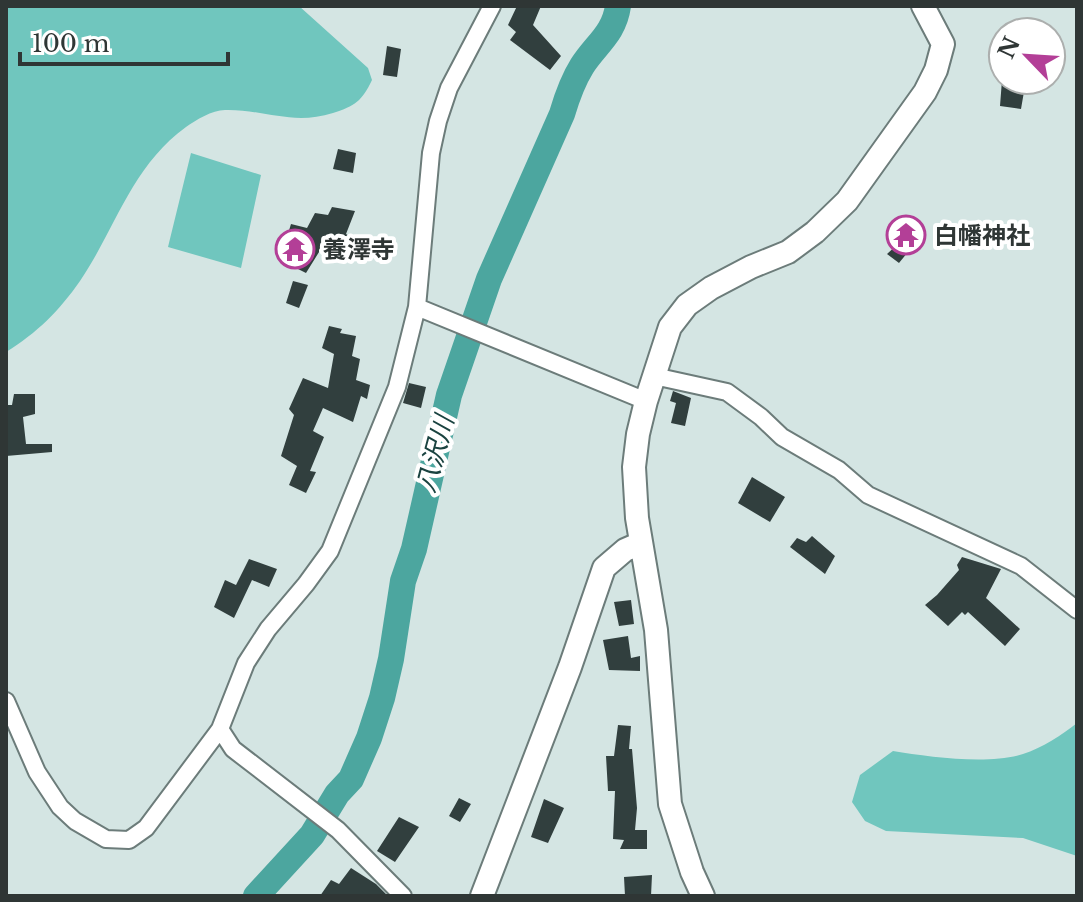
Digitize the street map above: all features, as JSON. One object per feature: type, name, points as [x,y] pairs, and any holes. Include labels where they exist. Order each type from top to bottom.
[{"type":"street","points":[[6,701],[37,772],[60,807],[75,821],[106,839],[129,840],[146,828],[220,729],[246,663],[268,629],[330,551],[397,387],[417,307],[431,153],[438,121],[449,88],[492,6]]},
{"type":"street","points":[[703,896],[670,804],[656,630],[635,503],[634,467],[646,401],[670,327],[687,305],[751,267],[788,252],[815,232],[847,201],[925,92],[936,70],[943,44],[923,6]]},
{"type":"street","points":[[417,307],[646,401]]},
{"type":"street","points":[[654,376],[727,392],[782,437],[839,470],[868,495],[1021,566],[1077,610]]},
{"type":"street","points":[[482,896],[575,653],[604,568],[625,550],[641,543]]},
{"type":"street","points":[[220,729],[233,749],[338,830],[403,896]]},
{"type":"shaded area","points":[[6,6],[299,6],[368,68],[372,80],[357,102],[318,117],[291,118],[220,110],[186,127],[151,160],[93,261],[64,302],[38,329],[6,352]]},
{"type":"shaded area","points":[[191,153],[261,175],[241,268],[168,247]]},
{"type":"shaded area","points":[[1077,723],[1077,856],[1023,838],[886,831],[865,821],[852,802],[860,775],[893,751],[959,759],[1009,757],[1044,745]]},
{"type":"building","points":[[517,6],[541,6],[533,25],[561,56],[550,70],[510,40],[516,32],[508,25]]},
{"type":"building","points":[[387,46],[401,49],[397,77],[383,75]]},
{"type":"building","points":[[1001,96],[1023,96],[1021,109],[1000,106]]},
{"type":"building","points":[[338,149],[356,153],[353,173],[333,169]]},
{"type":"building","points":[[332,207],[355,211],[346,234],[360,243],[354,254],[324,244],[306,273],[280,260],[284,254],[277,251],[283,236],[287,237],[291,224],[307,228],[315,213],[328,215]]},
{"type":"building","points":[[907,222],[921,236],[899,263],[887,254],[899,243],[894,237]]},
{"type":"building","points":[[293,281],[308,285],[299,308],[286,303]]},
{"type":"building","points":[[329,326],[342,329],[340,333],[356,336],[352,356],[360,359],[356,380],[370,385],[367,399],[361,396],[353,422],[323,408],[313,431],[324,437],[310,471],[316,472],[306,493],[289,485],[297,466],[281,456],[294,415],[289,409],[303,378],[328,388],[334,354],[322,348]]},
{"type":"building","points":[[409,383],[426,387],[421,408],[403,403]]},
{"type":"building","points":[[673,391],[691,398],[685,426],[671,423],[676,403],[670,401]]},
{"type":"building","points":[[14,394],[35,394],[35,414],[23,417],[26,444],[52,444],[52,452],[6,456],[6,405],[12,405]]},
{"type":"building","points":[[752,477],[785,497],[770,522],[738,503]]},
{"type":"building","points":[[812,536],[835,556],[825,574],[790,547],[797,538],[806,542]]},
{"type":"building","points":[[962,557],[1001,569],[986,598],[1020,629],[1005,646],[968,612],[965,615],[962,612],[948,626],[925,605],[959,570],[957,565]]},
{"type":"building","points":[[249,559],[277,569],[269,587],[252,580],[234,618],[214,607],[225,580],[236,585]]},
{"type":"building","points":[[631,600],[634,624],[619,626],[614,602]]},
{"type":"building","points":[[628,636],[631,658],[640,656],[640,671],[609,670],[603,640]]},
{"type":"building","points":[[618,725],[631,726],[629,749],[632,749],[637,808],[635,830],[647,830],[647,849],[620,849],[624,840],[613,839],[615,791],[608,791],[606,756],[614,756]]},
{"type":"building","points":[[459,798],[471,804],[460,822],[449,816]]},
{"type":"building","points":[[544,799],[564,808],[548,843],[531,837]]},
{"type":"building","points":[[399,817],[419,827],[395,862],[377,851]]},
{"type":"building","points":[[351,868],[388,896],[320,896],[331,880],[339,884]]},
{"type":"building","points":[[652,875],[651,896],[625,896],[624,877]]},
{"type":"waterway","name":"八沢川","points":[[256,896],[312,835],[337,794],[351,779],[369,738],[382,698],[403,581],[414,549],[449,395],[489,279],[573,84],[582,66],[609,31],[618,6]]},
{"type":"place","name":"白幡神社","points":[[906,235]]},
{"type":"place","name":"養澤寺","points":[[295,249]]}]
